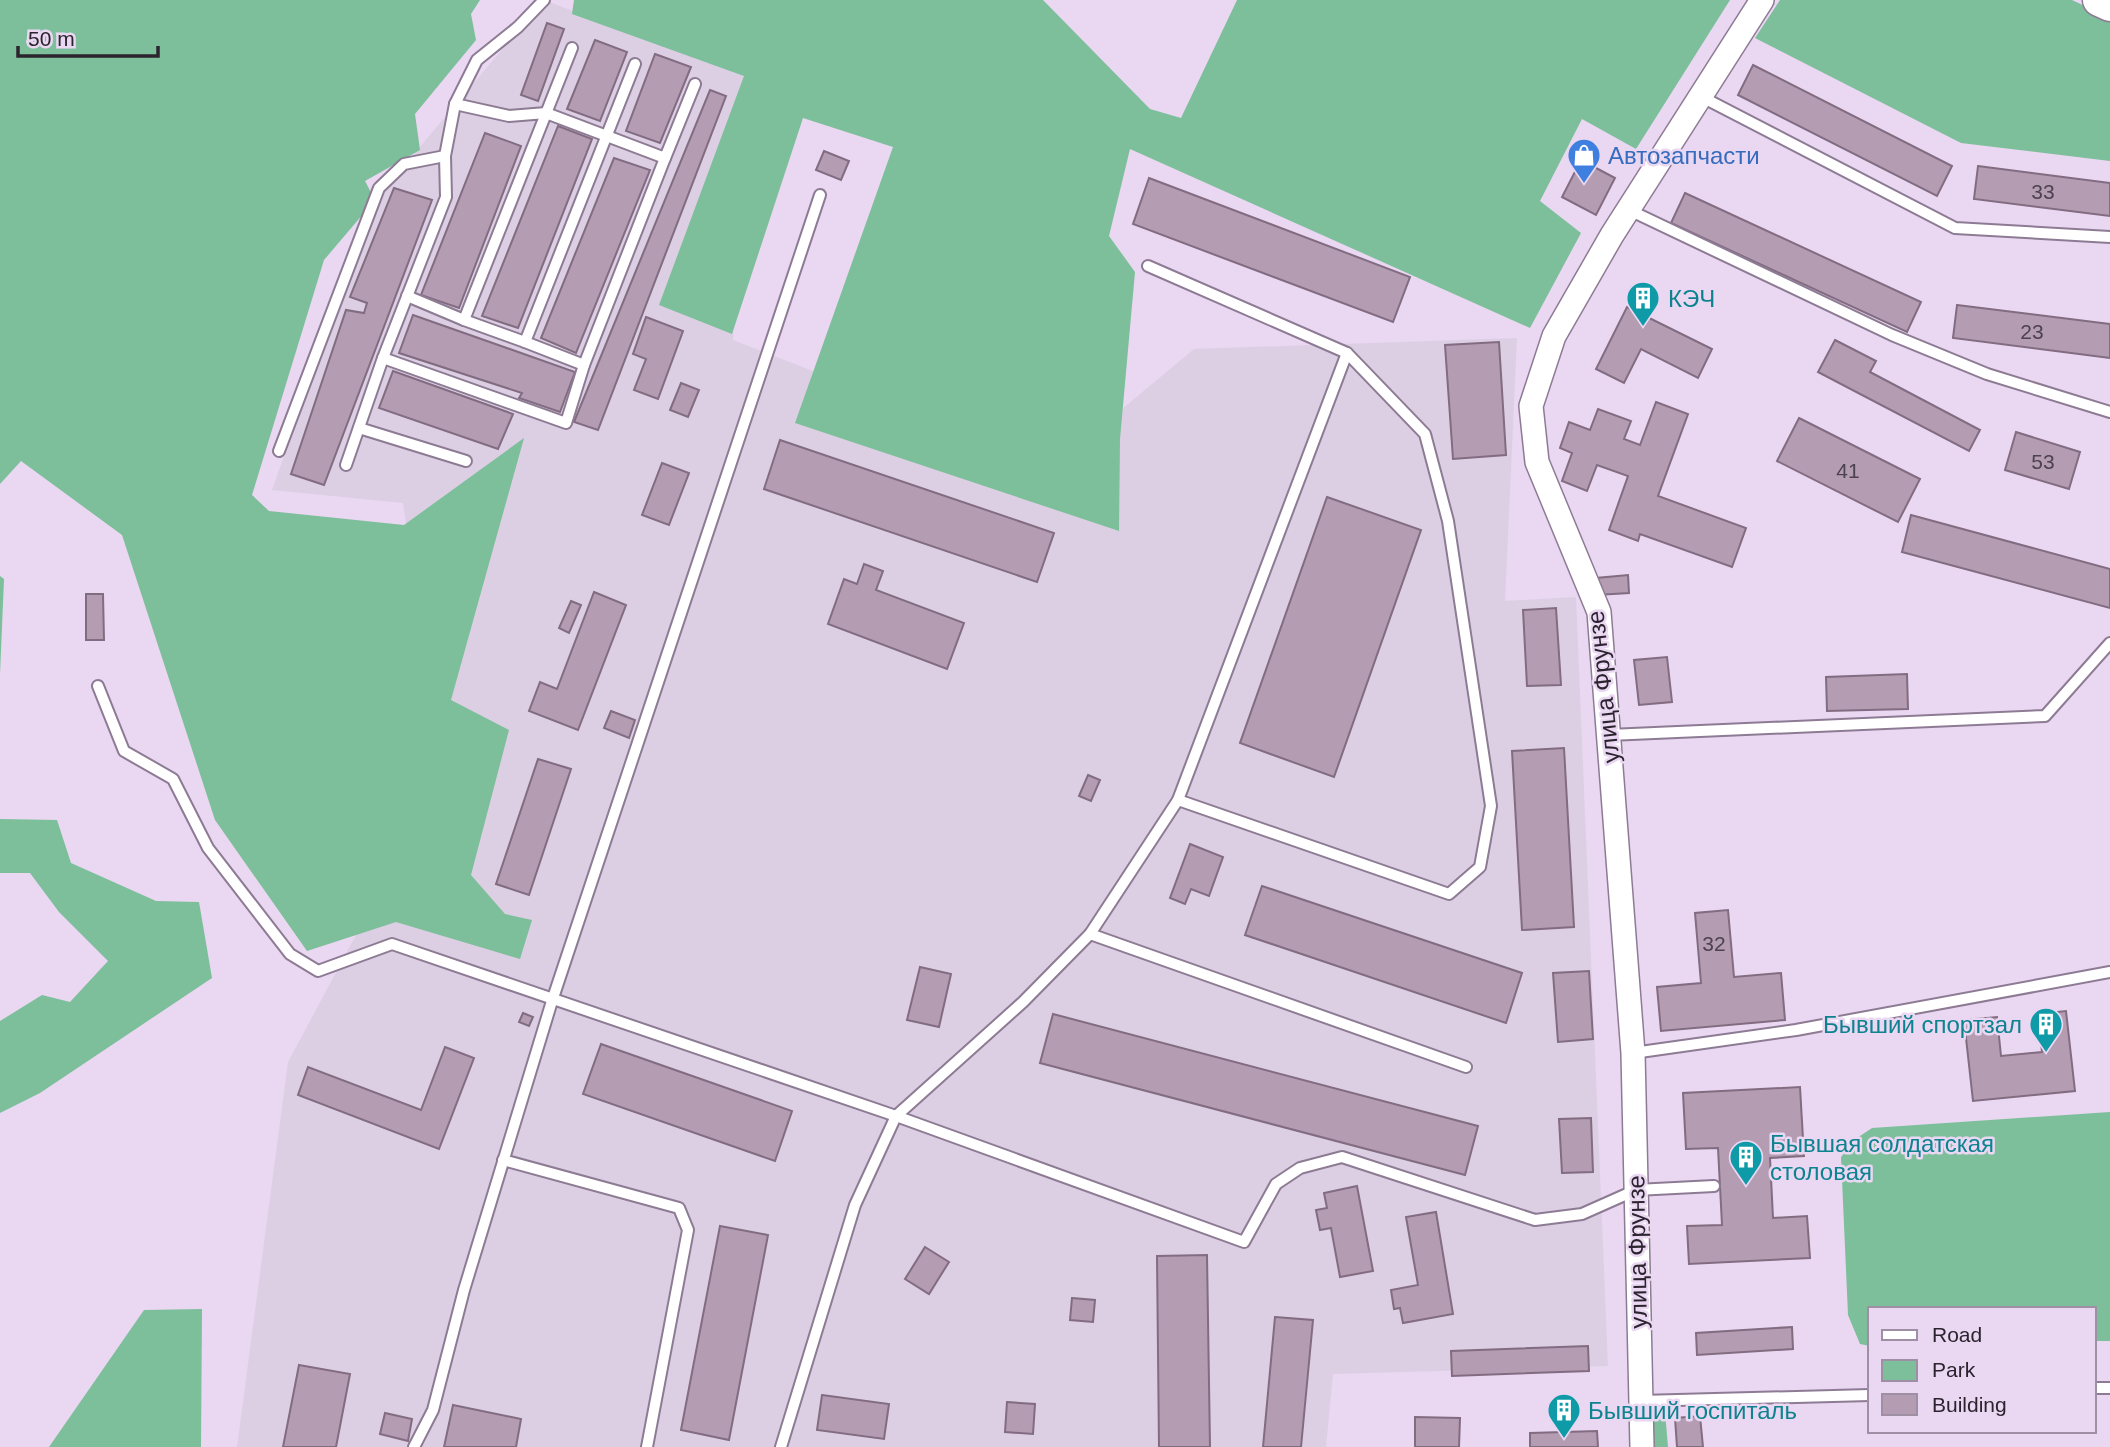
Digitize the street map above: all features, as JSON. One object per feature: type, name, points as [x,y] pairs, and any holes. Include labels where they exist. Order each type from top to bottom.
[{"type":"main road","points":[[2099,0],[2110,5]]},
{"type":"street","name":"улица Фрунзе","points":[[1642,1447],[1633,1053],[1599,612],[1537,462],[1531,406],[1554,336],[1627,209],[1762,0]]},
{"type":"lane","points":[[346,465],[383,358],[446,197],[445,156],[455,104],[477,60],[518,27],[544,0]]},
{"type":"lane","points":[[464,320],[572,48]]},
{"type":"lane","points":[[525,342],[604,136],[635,64]]},
{"type":"lane","points":[[383,358],[566,424],[584,365],[695,84]]},
{"type":"lane","points":[[1700,96],[1955,228],[2110,237]]},
{"type":"lane","points":[[455,104],[509,116],[545,113],[665,159]]},
{"type":"lane","points":[[278,451],[379,188],[404,164],[445,156]]},
{"type":"lane","points":[[414,1447],[433,1410],[464,1290],[552,1001],[820,195]]},
{"type":"lane","points":[[1627,209],[1892,335],[1987,374],[2110,412]]},
{"type":"lane","points":[[1148,266],[1347,354],[1425,433],[1448,522],[1491,806],[1480,867],[1449,894],[1178,800]]},
{"type":"lane","points":[[407,296],[584,365]]},
{"type":"lane","points":[[781,1447],[855,1205],[896,1116],[1023,1002],[1090,934],[1178,800],[1347,354]]},
{"type":"lane","points":[[359,428],[466,461]]},
{"type":"lane","points":[[1609,735],[2045,716],[2110,643]]},
{"type":"lane","points":[[98,686],[124,751],[173,779],[208,848],[290,954],[318,971],[392,944],[552,1001],[896,1116],[1244,1242],[1276,1184],[1300,1168],[1342,1157],[1535,1220],[1582,1214],[1636,1189],[1714,1186]]},
{"type":"lane","points":[[1090,934],[1466,1066]]},
{"type":"lane","points":[[1633,1053],[1796,1030],[2110,971]]},
{"type":"lane","points":[[503,1160],[679,1208],[688,1230],[647,1447]]},
{"type":"lane","points":[[1640,1401],[1868,1395]]},
{"type":"shaded area","points":[[544,0],[745,76],[733,340],[1055,465],[1194,349],[1517,338],[1505,601],[1576,597],[1608,1366],[1333,1374],[1326,1447],[237,1447],[288,1062],[441,776],[403,503],[272,490],[375,200]]},
{"type":"green space","points":[[0,0],[480,0],[471,14],[476,40],[415,114],[420,150],[365,181],[375,200],[324,260],[252,495],[269,511],[404,525],[524,438],[451,700],[509,730],[471,875],[505,914],[532,920],[520,959],[396,922],[307,951],[215,820],[122,535],[21,461],[0,484]]},
{"type":"green space","points":[[574,0],[1043,0],[1150,109],[1181,118],[1237,0],[1730,0],[1636,149],[1582,119],[1540,201],[1581,233],[1530,328],[1130,149],[1109,236],[1135,272],[1120,439],[1119,531],[795,423],[893,147],[803,118],[732,334],[659,305],[744,76],[572,14]]},
{"type":"green space","points":[[1780,0],[2072,0],[2110,18],[2110,161],[1961,143],[1755,38]]},
{"type":"green space","points":[[0,576],[4,579],[0,674]]},
{"type":"green space","points":[[0,819],[57,820],[71,863],[156,901],[199,902],[212,978],[40,1093],[0,1113],[0,1021],[42,995],[70,1002],[108,961],[59,912],[30,873],[0,873]]},
{"type":"green space","points":[[2110,1112],[2110,1341],[2096,1341],[2096,1307],[1868,1307],[1868,1346],[1860,1344],[1848,1315],[1841,1157],[1857,1138],[1872,1128]]},
{"type":"green space","points":[[202,1309],[201,1447],[49,1447],[144,1310]]},
{"type":"green space","points":[[1665,1412],[1668,1447],[1653,1447],[1652,1415]]},
{"type":"building","points":[[547,23],[564,29],[538,101],[521,95]]},
{"type":"building","points":[[595,40],[627,52],[600,121],[567,109]]},
{"type":"building","points":[[655,54],[691,67],[660,143],[626,131]]},
{"type":"building","points":[[1753,65],[1952,166],[1937,196],[1738,95]]},
{"type":"building","points":[[710,90],[726,96],[598,430],[574,422]]},
{"type":"building","points":[[558,126],[592,139],[518,328],[482,316]]},
{"type":"building","points":[[485,133],[521,146],[459,308],[421,295]]},
{"type":"building","points":[[824,151],[849,161],[841,180],[816,170]]},
{"type":"building","points":[[614,158],[650,170],[576,353],[541,338]]},
{"type":"building","points":[[1581,160],[1615,178],[1596,215],[1562,197]]},
{"type":"building","points":[[1978,166],[2110,183],[2110,216],[1974,199]]},
{"type":"building","points":[[1149,178],[1410,277],[1393,322],[1133,224]]},
{"type":"building","points":[[394,188],[432,200],[324,485],[291,474],[346,310],[364,313],[367,303],[350,297]]},
{"type":"building","points":[[1685,193],[1921,302],[1907,332],[1671,223]]},
{"type":"building","points":[[1957,305],[2110,324],[2110,358],[1953,338]]},
{"type":"building","name":"КЭЧ","points":[[1627,307],[1712,349],[1698,378],[1641,349],[1624,383],[1596,369]]},
{"type":"building","points":[[413,315],[575,372],[560,412],[519,398],[522,393],[399,353]]},
{"type":"building","points":[[646,317],[683,331],[658,399],[634,390],[646,359],[633,354]]},
{"type":"building","points":[[1835,340],[1876,361],[1870,372],[1980,430],[1969,451],[1818,372]]},
{"type":"building","points":[[1499,342],[1506,455],[1453,459],[1445,345]]},
{"type":"building","points":[[393,371],[513,414],[498,449],[379,408]]},
{"type":"building","points":[[681,383],[699,390],[688,417],[670,410]]},
{"type":"building","points":[[1656,402],[1688,414],[1658,496],[1746,528],[1732,567],[1640,534],[1638,541],[1609,530],[1628,476],[1597,465],[1587,491],[1562,481],[1572,453],[1560,448],[1569,422],[1590,430],[1598,409],[1631,421],[1624,439],[1640,445]]},
{"type":"building","points":[[1799,418],[1920,479],[1898,522],[1777,461]]},
{"type":"building","points":[[2016,432],[2080,452],[2069,489],[2005,470]]},
{"type":"building","points":[[780,440],[1054,533],[1037,582],[764,489]]},
{"type":"building","points":[[662,463],[689,473],[669,525],[642,515]]},
{"type":"building","points":[[1327,497],[1421,530],[1334,777],[1240,743]]},
{"type":"building","points":[[1911,515],[2110,569],[2110,608],[1902,552]]},
{"type":"building","points":[[864,564],[883,571],[876,590],[964,623],[947,669],[828,624],[844,579],[857,584]]},
{"type":"building","points":[[1628,575],[1629,593],[1597,595],[1596,578]]},
{"type":"building","points":[[594,592],[626,605],[578,730],[529,711],[540,682],[557,689]]},
{"type":"building","points":[[86,594],[103,594],[104,640],[86,640]]},
{"type":"building","points":[[571,601],[581,605],[569,633],[559,628]]},
{"type":"building","points":[[1556,608],[1561,685],[1527,686],[1523,610]]},
{"type":"building","points":[[1667,657],[1672,702],[1639,705],[1634,660]]},
{"type":"building","points":[[1907,674],[1908,709],[1827,711],[1826,677]]},
{"type":"building","points":[[611,711],[635,720],[629,738],[604,728]]},
{"type":"building","points":[[1564,748],[1574,927],[1522,930],[1512,751]]},
{"type":"building","points":[[538,759],[571,769],[529,895],[496,884]]},
{"type":"building","points":[[1088,775],[1100,780],[1091,801],[1079,796]]},
{"type":"building","points":[[1190,844],[1223,857],[1209,896],[1191,889],[1185,904],[1170,898]]},
{"type":"building","points":[[1262,886],[1522,973],[1506,1023],[1245,935]]},
{"type":"building","points":[[1728,910],[1734,977],[1781,973],[1785,1020],[1661,1031],[1657,987],[1701,983],[1695,913]]},
{"type":"building","points":[[920,967],[951,974],[939,1027],[907,1020]]},
{"type":"building","points":[[1589,971],[1593,1039],[1558,1042],[1553,973]]},
{"type":"building","name":"Бывший спортзал","points":[[2066,1011],[2075,1091],[1973,1101],[1964,1020],[1997,1017],[2001,1056],[2042,1052],[2038,1014]]},
{"type":"building","points":[[523,1013],[533,1017],[529,1026],[519,1022]]},
{"type":"building","points":[[1053,1014],[1478,1126],[1465,1175],[1040,1063]]},
{"type":"building","points":[[601,1044],[792,1111],[775,1161],[583,1094]]},
{"type":"building","points":[[445,1047],[474,1058],[439,1149],[298,1095],[308,1067],[421,1110]]},
{"type":"building","name":"Бывшая солдатская столовая","points":[[1800,1087],[1804,1156],[1770,1158],[1773,1218],[1807,1216],[1810,1258],[1689,1264],[1687,1226],[1722,1225],[1718,1148],[1686,1149],[1683,1093]]},
{"type":"building","points":[[1591,1118],[1593,1172],[1562,1173],[1559,1119]]},
{"type":"building","points":[[1357,1186],[1373,1271],[1340,1277],[1331,1228],[1320,1230],[1316,1210],[1327,1208],[1324,1193]]},
{"type":"building","points":[[1436,1212],[1453,1314],[1403,1323],[1400,1308],[1394,1309],[1391,1290],[1418,1285],[1406,1217]]},
{"type":"building","points":[[720,1226],[768,1235],[729,1440],[681,1430]]},
{"type":"building","points":[[925,1247],[949,1262],[929,1294],[905,1279]]},
{"type":"building","points":[[1207,1255],[1210,1447],[1159,1447],[1157,1256]]},
{"type":"building","points":[[1072,1298],[1095,1300],[1093,1322],[1070,1320]]},
{"type":"building","points":[[1275,1317],[1313,1320],[1301,1447],[1263,1447]]},
{"type":"building","points":[[1792,1327],[1793,1349],[1697,1355],[1696,1333]]},
{"type":"building","points":[[1588,1346],[1589,1371],[1452,1376],[1451,1351]]},
{"type":"building","points":[[299,1365],[350,1374],[336,1447],[283,1447]]},
{"type":"building","points":[[822,1395],[889,1404],[884,1439],[817,1430]]},
{"type":"building","points":[[1007,1402],[1035,1404],[1033,1434],[1005,1432]]},
{"type":"building","points":[[453,1405],[521,1419],[516,1447],[444,1447]]},
{"type":"building","points":[[385,1413],[412,1419],[408,1441],[380,1434]]},
{"type":"building","points":[[1700,1416],[1703,1447],[1677,1447],[1675,1418]]},
{"type":"building","points":[[1415,1417],[1460,1418],[1459,1447],[1415,1447]]},
{"type":"building","name":"Бывший госпиталь","points":[[1597,1431],[1598,1447],[1530,1447],[1530,1433]]},
{"type":"place","name":"Автозапчасти","points":[[1584,185]]},
{"type":"place","name":"КЭЧ","points":[[1643,328]]},
{"type":"place","name":"Бывший спортзал","points":[[2046,1054]]},
{"type":"place","name":"Бывшая солдатская столовая","points":[[1746,1187]]},
{"type":"place","name":"Бывший госпиталь","points":[[1564,1440]]}]
